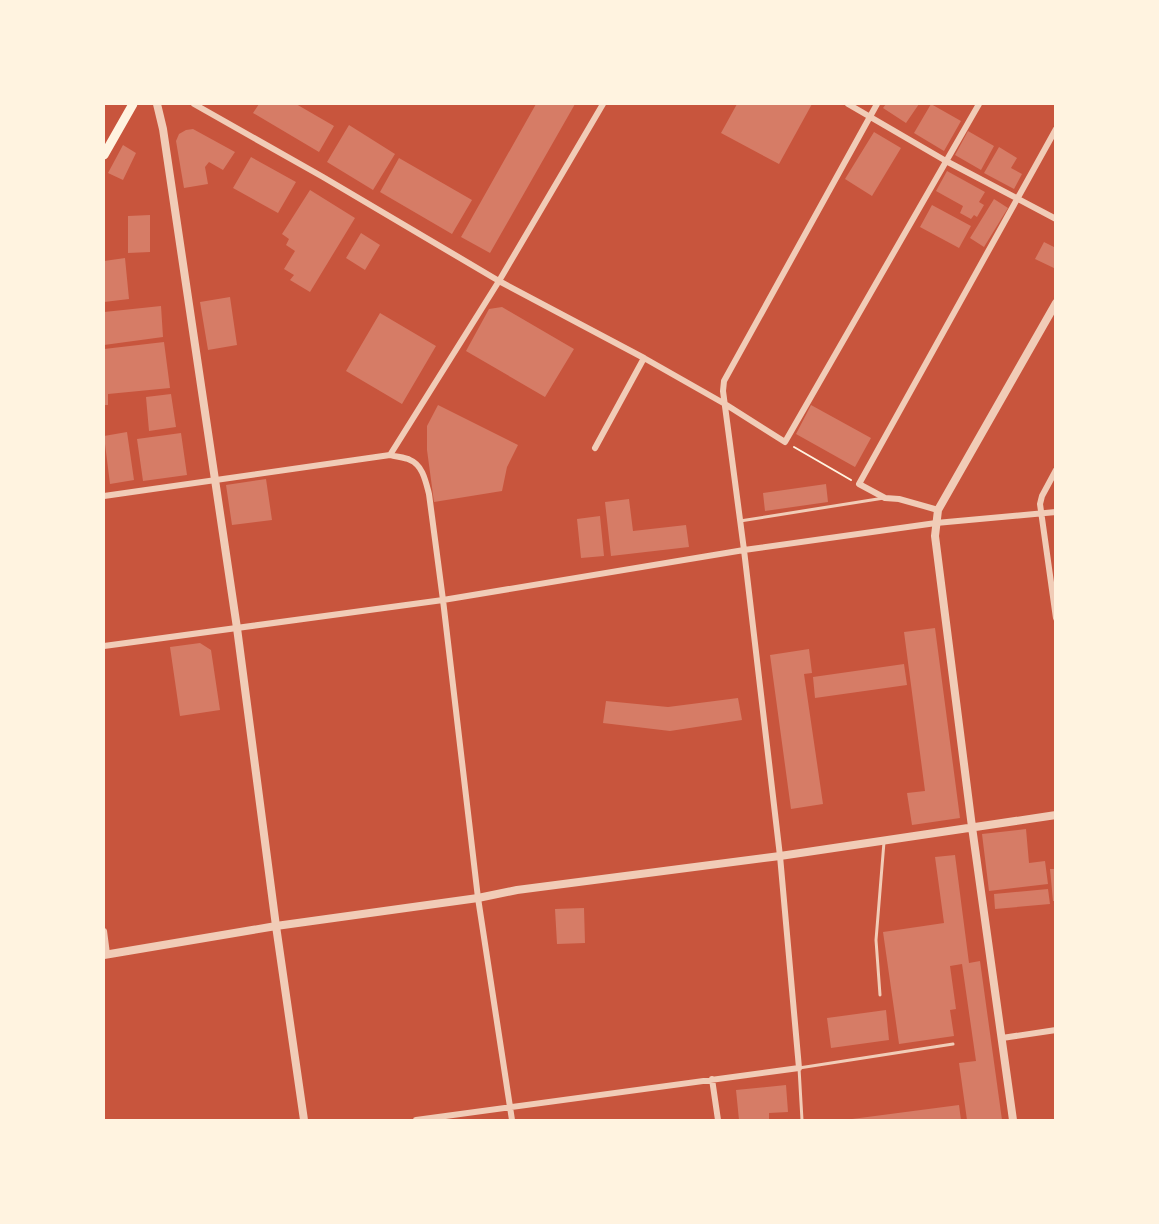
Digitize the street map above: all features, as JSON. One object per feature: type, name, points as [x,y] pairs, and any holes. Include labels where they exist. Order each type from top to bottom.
[{"type":"main road","points":[[104,155],[133,104]]},
{"type":"street","points":[[157,104],[163,129],[237,628],[304,1120]]},
{"type":"street","points":[[194,104],[499,281],[644,358],[786,442],[979,104]]},
{"type":"street","points":[[390,455],[499,281],[603,104]]},
{"type":"street","points":[[848,104],[1056,219]]},
{"type":"street","points":[[416,1120],[800,1068],[780,856],[723,381],[877,104]]},
{"type":"street","points":[[938,510],[885,498],[859,484],[1056,129]]},
{"type":"street","points":[[1012,1120],[936,549],[936,523],[938,510],[1056,303]]},
{"type":"street","points":[[595,448],[644,358]]},
{"type":"street","points":[[104,496],[390,455],[411,460],[425,478],[443,600],[478,898],[512,1120]]},
{"type":"street","points":[[1056,470],[1040,504],[1056,618]]},
{"type":"street","points":[[104,646],[443,600],[744,550],[936,523],[1056,512]]},
{"type":"street","points":[[104,931],[105,955],[276,926],[478,898],[528,888],[780,856],[1056,815]]},
{"type":"street","points":[[1002,1038],[1056,1030]]},
{"type":"street","points":[[712,1079],[718,1120]]},
{"type":"lane","points":[[740,521],[885,498]]},
{"type":"lane","points":[[880,995],[876,940],[885,840]]},
{"type":"lane","points":[[802,1120],[800,1068],[953,1044]]},
{"type":"path","points":[[786,442],[859,484]]},
{"type":"building","points":[[259,104],[296,104],[334,126],[319,152],[253,113]]},
{"type":"building","points":[[536,104],[575,104],[490,253],[461,237]]},
{"type":"building","points":[[737,104],[812,104],[779,164],[721,133]]},
{"type":"building","points":[[886,104],[919,104],[906,123],[883,108]]},
{"type":"building","points":[[931,104],[961,121],[944,151],[914,133]]},
{"type":"building","points":[[349,125],[395,154],[373,190],[327,162]]},
{"type":"building","points":[[193,129],[235,152],[223,170],[209,162],[205,167],[208,184],[184,188],[176,141],[179,134]]},
{"type":"building","points":[[968,131],[994,146],[981,170],[955,155]]},
{"type":"building","points":[[874,132],[901,148],[872,196],[845,179]]},
{"type":"building","points":[[123,145],[136,153],[123,180],[108,173]]},
{"type":"building","points":[[999,147],[1017,158],[1011,168],[1022,174],[1014,189],[984,173]]},
{"type":"building","points":[[251,157],[296,182],[278,213],[233,188]]},
{"type":"building","points":[[399,158],[472,200],[452,234],[380,192]]},
{"type":"building","points":[[947,171],[985,192],[979,202],[984,205],[977,217],[974,215],[971,219],[960,213],[963,206],[936,191]]},
{"type":"building","points":[[310,190],[355,218],[310,292],[290,280],[294,275],[284,269],[295,251],[286,245],[289,239],[282,234]]},
{"type":"building","points":[[994,199],[1008,208],[984,247],[970,238]]},
{"type":"building","points":[[932,205],[971,226],[959,248],[920,227]]},
{"type":"building","points":[[150,215],[150,252],[128,253],[128,216]]},
{"type":"building","points":[[361,233],[380,245],[365,270],[346,258]]},
{"type":"building","points":[[1044,242],[1056,248],[1056,269],[1035,259]]},
{"type":"building","points":[[125,258],[129,299],[104,302],[104,261]]},
{"type":"building","points":[[230,297],[237,345],[208,350],[200,302]]},
{"type":"building","points":[[161,306],[163,337],[104,345],[104,312]]},
{"type":"building","points":[[502,307],[574,349],[545,397],[466,351],[489,309]]},
{"type":"building","points":[[380,313],[436,346],[402,404],[346,371]]},
{"type":"building","points":[[164,342],[170,388],[108,394],[108,405],[104,405],[104,349]]},
{"type":"building","points":[[171,394],[176,427],[149,431],[146,397]]},
{"type":"building","points":[[438,405],[518,445],[507,467],[502,491],[434,502],[427,450],[427,426]]},
{"type":"building","points":[[811,405],[871,438],[855,467],[796,434]]},
{"type":"building","points":[[127,432],[134,480],[110,484],[104,436]]},
{"type":"building","points":[[181,433],[187,475],[143,481],[137,439]]},
{"type":"building","points":[[266,479],[272,520],[232,525],[226,485]]},
{"type":"building","points":[[826,484],[828,502],[765,511],[763,493]]},
{"type":"building","points":[[629,499],[633,531],[686,525],[689,547],[611,556],[605,502]]},
{"type":"building","points":[[600,516],[604,556],[581,558],[577,519]]},
{"type":"building","points":[[935,628],[960,818],[912,825],[907,793],[925,791],[904,632]]},
{"type":"building","points":[[200,643],[211,650],[220,710],[180,716],[170,647]]},
{"type":"building","points":[[809,649],[812,673],[804,674],[823,804],[791,809],[770,655]]},
{"type":"building","points":[[904,664],[907,685],[815,698],[813,677]]},
{"type":"building","points":[[738,698],[742,720],[670,731],[603,723],[606,701],[668,707]]},
{"type":"building","points":[[1026,829],[1029,863],[1045,861],[1048,884],[989,891],[982,834]]},
{"type":"building","points":[[955,855],[969,963],[980,961],[1002,1120],[967,1120],[959,1063],[976,1061],[962,964],[950,966],[956,1009],[950,1010],[954,1036],[899,1044],[883,932],[944,923],[935,857]]},
{"type":"building","points":[[1050,869],[1056,869],[1056,901],[1053,901]]},
{"type":"building","points":[[1048,889],[1050,904],[995,909],[994,894]]},
{"type":"building","points":[[584,908],[585,943],[557,944],[555,909]]},
{"type":"building","points":[[886,1010],[889,1040],[831,1048],[827,1018]]},
{"type":"building","points":[[786,1085],[788,1112],[769,1113],[769,1120],[739,1120],[736,1090]]},
{"type":"building","points":[[959,1105],[961,1120],[852,1120],[852,1119]]}]
